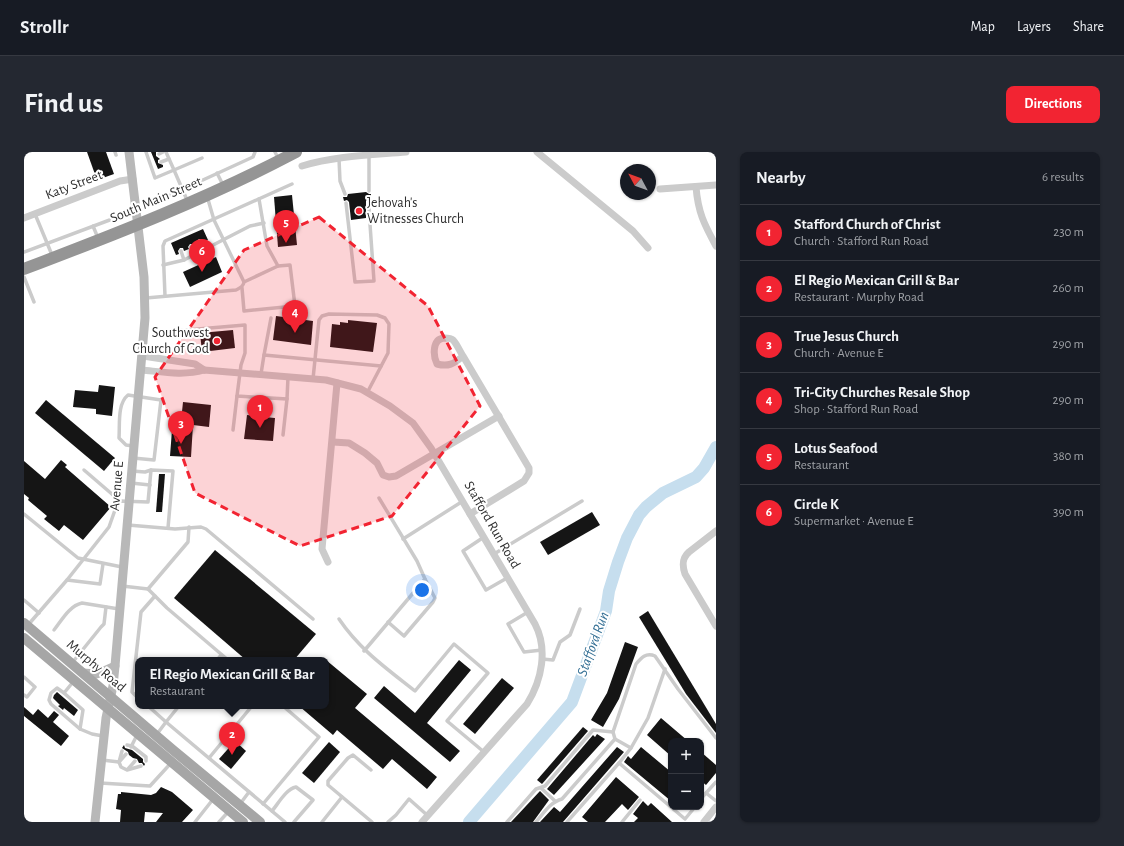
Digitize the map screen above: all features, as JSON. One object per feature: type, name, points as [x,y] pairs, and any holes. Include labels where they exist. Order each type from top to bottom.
[{"type":"highway","name":"South Main Street","points":[[24,269],[207,196],[224,188],[277,157],[296,152]]},
{"type":"main road","name":"Murphy Road","points":[[25,625],[260,822]]},
{"type":"main road","name":"Murphy Road","points":[[24,638],[243,822]]},
{"type":"main road","points":[[184,772],[194,775],[229,804],[234,806],[239,804]]},
{"type":"street","name":"Avenue E","points":[[94,822],[104,736],[115,666],[143,356],[146,298],[129,152]]},
{"type":"street","points":[[302,166],[342,156],[369,156],[406,152]]},
{"type":"street","points":[[538,152],[633,231],[648,248]]},
{"type":"street","name":"Katy Street","points":[[24,218],[120,181],[133,179]]},
{"type":"street","points":[[660,189],[716,185]]},
{"type":"street","points":[[696,186],[698,208],[716,246]]},
{"type":"street","points":[[463,356],[446,366],[437,364],[434,357],[435,348],[438,341],[441,338],[452,340],[463,356],[529,468],[529,473],[524,481],[470,514]]},
{"type":"street","name":"Stafford Run Road","points":[[143,356],[195,364],[204,370]]},
{"type":"street","name":"Stafford Run Road","points":[[142,370],[182,374],[204,370],[326,380],[337,383],[361,390],[390,406],[413,424],[434,453],[538,631],[542,650],[542,659],[539,677],[531,698],[422,822]]},
{"type":"street","points":[[328,562],[322,549],[333,442],[337,383]]},
{"type":"street","points":[[333,442],[349,443],[377,463],[383,475],[389,477],[396,476],[498,416]]},
{"type":"street","points":[[716,531],[686,555],[683,567],[685,574],[716,626]]},
{"type":"street","points":[[83,673],[97,674],[115,666]]},
{"type":"street","points":[[704,822],[716,807]]},
{"type":"lane","points":[[146,152],[155,178],[202,158]]},
{"type":"lane","points":[[159,154],[164,152],[189,203]]},
{"type":"lane","points":[[168,196],[253,157],[255,152]]},
{"type":"lane","points":[[342,156],[340,180],[345,194]]},
{"type":"lane","points":[[369,156],[369,191]]},
{"type":"lane","points":[[148,158],[153,157]]},
{"type":"lane","points":[[162,162],[168,159]]},
{"type":"lane","points":[[151,166],[156,164]]},
{"type":"lane","points":[[217,173],[224,188]]},
{"type":"lane","points":[[165,296],[163,246],[165,241],[292,184]]},
{"type":"lane","points":[[207,196],[214,220],[244,282],[242,288],[244,311],[295,306],[290,265],[278,266],[244,282]]},
{"type":"lane","points":[[259,199],[267,246],[278,266]]},
{"type":"lane","points":[[346,203],[355,282],[374,281],[369,210],[370,200]]},
{"type":"lane","points":[[35,214],[53,258]]},
{"type":"lane","points":[[24,252],[123,215]]},
{"type":"lane","points":[[163,265],[184,260],[250,226],[264,224]]},
{"type":"lane","points":[[93,226],[98,240]]},
{"type":"lane","points":[[195,228],[197,233]]},
{"type":"lane","points":[[185,232],[187,237]]},
{"type":"lane","points":[[174,236],[177,242]]},
{"type":"lane","points":[[200,242],[204,250]]},
{"type":"lane","points":[[191,247],[195,254]]},
{"type":"lane","points":[[181,251],[184,260]]},
{"type":"lane","points":[[24,277],[34,302]]},
{"type":"lane","points":[[146,298],[236,290],[242,288]]},
{"type":"lane","points":[[313,379],[319,320],[322,316],[329,314],[377,315],[385,318],[389,324],[388,353],[367,393]]},
{"type":"lane","points":[[261,375],[271,318]]},
{"type":"lane","points":[[163,332],[245,324],[245,353],[241,365],[233,430]]},
{"type":"lane","points":[[264,355],[381,366]]},
{"type":"lane","points":[[283,434],[288,377]]},
{"type":"lane","points":[[134,458],[154,460],[160,400],[128,395],[125,397],[122,403],[119,438],[126,445],[135,446]]},
{"type":"lane","points":[[237,396],[287,399]]},
{"type":"lane","points":[[84,470],[120,501],[148,502],[151,470]]},
{"type":"lane","points":[[132,471],[173,471],[168,528]]},
{"type":"lane","points":[[131,483],[150,485]]},
{"type":"lane","points":[[379,498],[417,561],[435,598],[404,636],[388,622]]},
{"type":"lane","points":[[25,625],[39,613],[109,528],[115,510],[120,501]]},
{"type":"lane","points":[[403,539],[463,501]]},
{"type":"lane","points":[[493,554],[582,501]]},
{"type":"lane","points":[[24,514],[72,554],[84,560],[123,567]]},
{"type":"lane","points":[[128,525],[168,528],[201,527],[206,529],[313,619]]},
{"type":"lane","points":[[148,589],[188,542],[189,527]]},
{"type":"lane","points":[[484,537],[463,551],[486,590],[507,578]]},
{"type":"lane","points":[[67,580],[100,584],[103,564]]},
{"type":"lane","points":[[364,651],[425,579]]},
{"type":"lane","points":[[122,586],[148,589],[224,657]]},
{"type":"lane","points":[[138,657],[141,612],[155,596]]},
{"type":"lane","points":[[24,600],[39,613]]},
{"type":"lane","points":[[54,630],[75,605],[82,603],[120,610]]},
{"type":"lane","points":[[71,664],[104,624],[106,607]]},
{"type":"lane","points":[[542,659],[553,660],[560,642],[570,635],[580,609]]},
{"type":"lane","points":[[528,612],[508,624],[524,652],[542,650]]},
{"type":"lane","points":[[339,619],[364,651],[415,691],[454,644],[488,673],[447,721],[485,752]]},
{"type":"lane","points":[[631,748],[616,740],[613,732],[636,664],[644,656],[652,655],[655,656],[716,738]]},
{"type":"lane","points":[[567,822],[631,748],[648,718],[665,669]]},
{"type":"lane","points":[[135,676],[132,692],[135,695]]},
{"type":"lane","points":[[24,678],[35,687],[27,697],[24,694]]},
{"type":"lane","points":[[64,693],[74,681]]},
{"type":"lane","points":[[80,729],[84,710],[57,688],[51,693],[49,700],[51,704],[80,729],[92,734],[104,736]]},
{"type":"lane","points":[[151,709],[285,822]]},
{"type":"lane","points":[[156,735],[177,709]]},
{"type":"lane","points":[[209,758],[250,709]]},
{"type":"lane","points":[[263,804],[319,737],[286,709]]},
{"type":"lane","points":[[507,822],[536,789],[545,786],[594,730],[613,732]]},
{"type":"lane","points":[[138,734],[130,746],[146,759],[155,748]]},
{"type":"lane","points":[[536,822],[556,801],[562,799],[616,740]]},
{"type":"lane","points":[[122,751],[119,762],[121,767],[127,770],[141,766]]},
{"type":"lane","points":[[119,762],[126,754]]},
{"type":"lane","points":[[372,770],[353,755],[348,758],[328,781],[328,785],[372,822]]},
{"type":"lane","points":[[101,759],[119,762]]},
{"type":"lane","points":[[127,770],[135,761]]},
{"type":"lane","points":[[99,783],[150,786],[172,762]]},
{"type":"lane","points":[[619,763],[668,805]]},
{"type":"lane","points":[[704,795],[716,782]]},
{"type":"lane","points":[[272,811],[292,788],[296,787],[313,800],[294,822]]},
{"type":"lane","points":[[541,788],[556,801]]},
{"type":"lane","points":[[239,804],[249,792]]},
{"type":"lane","points":[[706,793],[716,801]]},
{"type":"lane","points":[[195,822],[214,797]]},
{"type":"lane","points":[[322,822],[342,797]]},
{"type":"lane","points":[[388,822],[409,799],[428,816]]},
{"type":"lane","points":[[622,822],[640,800]]},
{"type":"lane","points":[[219,822],[229,810]]},
{"type":"lane","points":[[674,810],[685,819],[692,810]]},
{"type":"highlighted area","points":[[319,217],[428,306],[480,406],[392,516],[300,546],[195,493],[155,377],[244,250]]},
{"type":"building","points":[[87,152],[106,152],[114,174],[97,180]]},
{"type":"building","points":[[151,152],[156,152],[156,156],[160,159],[158,160],[158,163],[163,165],[163,167],[158,169]]},
{"type":"building","name":"Jehovah's Witnesses Church","points":[[366,192],[371,194],[371,197],[368,197],[366,201],[366,218],[351,220],[349,202],[347,200],[344,201],[343,197],[347,197],[348,194]]},
{"type":"building","points":[[292,195],[297,245],[278,247],[274,197]]},
{"type":"building","points":[[203,229],[208,240],[204,242],[199,239],[197,241],[198,245],[194,247],[190,244],[188,247],[189,249],[184,251],[183,248],[180,248],[178,251],[179,254],[176,255],[171,243]]},
{"type":"building","points":[[216,257],[222,272],[190,287],[183,272]]},
{"type":"building","points":[[276,316],[313,321],[311,345],[273,340]]},
{"type":"building","points":[[348,320],[377,323],[373,352],[330,347],[332,324],[340,325],[340,322],[348,323]]},
{"type":"building","name":"Southwest Church of God","points":[[233,330],[235,348],[202,352],[200,333]]},
{"type":"building","points":[[99,385],[115,387],[112,416],[96,414],[96,409],[73,407],[75,390],[98,392]]},
{"type":"building","points":[[46,400],[115,458],[104,471],[35,413]]},
{"type":"building","points":[[183,402],[211,405],[209,427],[193,425],[191,457],[170,456],[172,430],[180,431]]},
{"type":"building","points":[[258,407],[265,408],[264,417],[275,418],[273,441],[244,439],[247,415],[257,416]]},
{"type":"building","points":[[61,460],[67,465],[65,467],[111,507],[83,540],[64,525],[59,531],[44,519],[47,516],[28,500],[29,498],[24,494],[24,461],[45,479]]},
{"type":"building","points":[[159,474],[165,474],[162,512],[156,512]]},
{"type":"building","points":[[592,512],[600,525],[548,555],[540,542]]},
{"type":"building","points":[[215,550],[316,634],[297,657],[243,657],[174,598]]},
{"type":"building","points":[[648,611],[716,724],[716,733],[686,694],[639,617]]},
{"type":"building","points":[[625,642],[638,647],[619,699],[603,727],[591,720],[607,693]]},
{"type":"building","points":[[459,660],[471,670],[427,723],[460,751],[450,762],[374,698],[384,686],[415,713]]},
{"type":"building","points":[[329,662],[367,694],[355,708],[437,777],[427,789],[392,759],[383,769],[337,730],[333,735],[303,709],[329,709]]},
{"type":"building","points":[[502,678],[514,688],[475,734],[463,724]]},
{"type":"building","points":[[57,692],[78,710],[74,716],[64,708],[63,710],[58,706],[60,705],[53,698]]},
{"type":"building","points":[[24,707],[33,715],[38,709],[48,718],[54,711],[59,715],[53,722],[69,736],[61,746],[24,716]]},
{"type":"building","points":[[661,718],[684,738],[668,738],[668,753],[647,735]]},
{"type":"building","points":[[583,727],[588,731],[542,784],[537,780]]},
{"type":"building","points":[[597,734],[605,739],[554,795],[547,789],[593,735],[595,737]]},
{"type":"building","points":[[235,741],[246,751],[231,769],[219,759]]},
{"type":"building","points":[[329,742],[340,752],[314,783],[302,773]]},
{"type":"building","points":[[124,745],[125,748],[132,750],[143,759],[145,764],[144,766],[122,748]]},
{"type":"building","points":[[617,747],[624,752],[563,822],[540,822],[554,807],[560,812]]},
{"type":"building","points":[[641,747],[668,770],[668,799],[624,762],[628,756],[631,759]]},
{"type":"building","points":[[704,755],[716,765],[716,773],[706,785],[704,783]]},
{"type":"building","points":[[616,777],[639,797],[628,810],[622,804],[605,822],[588,822],[582,817]]},
{"type":"building","points":[[161,787],[172,792],[193,810],[182,822],[156,822],[163,813],[145,812],[144,822],[120,822],[121,810],[116,809],[118,794],[121,794],[121,792],[151,795],[156,793]]},
{"type":"building","points":[[540,791],[549,800],[533,822],[511,822]]},
{"type":"building","points":[[643,801],[648,806],[651,803],[672,822],[634,822],[638,818],[633,814]]},
{"type":"waterway","name":"Stafford Run","points":[[469,822],[572,702],[606,611],[609,591],[618,562],[627,538],[639,515],[663,493],[696,477],[704,468],[716,447]]},
{"type":"place","name":"Jehovah's Witnesses Church","points":[[359,211]]},
{"type":"place","name":"Lotus Seafood","points":[[286,243]]},
{"type":"place","name":"Circle K","points":[[202,272]]},
{"type":"place","name":"Tri-City Churches Resale Shop","points":[[295,333]]},
{"type":"place","name":"Southwest Church of God","points":[[217,341]]},
{"type":"place","name":"Stafford Church of Christ","points":[[260,428]]},
{"type":"place","name":"True Jesus Church","points":[[181,444]]},
{"type":"place","name":"El Regio Mexican Grill & Bar","points":[[232,755]]}]
